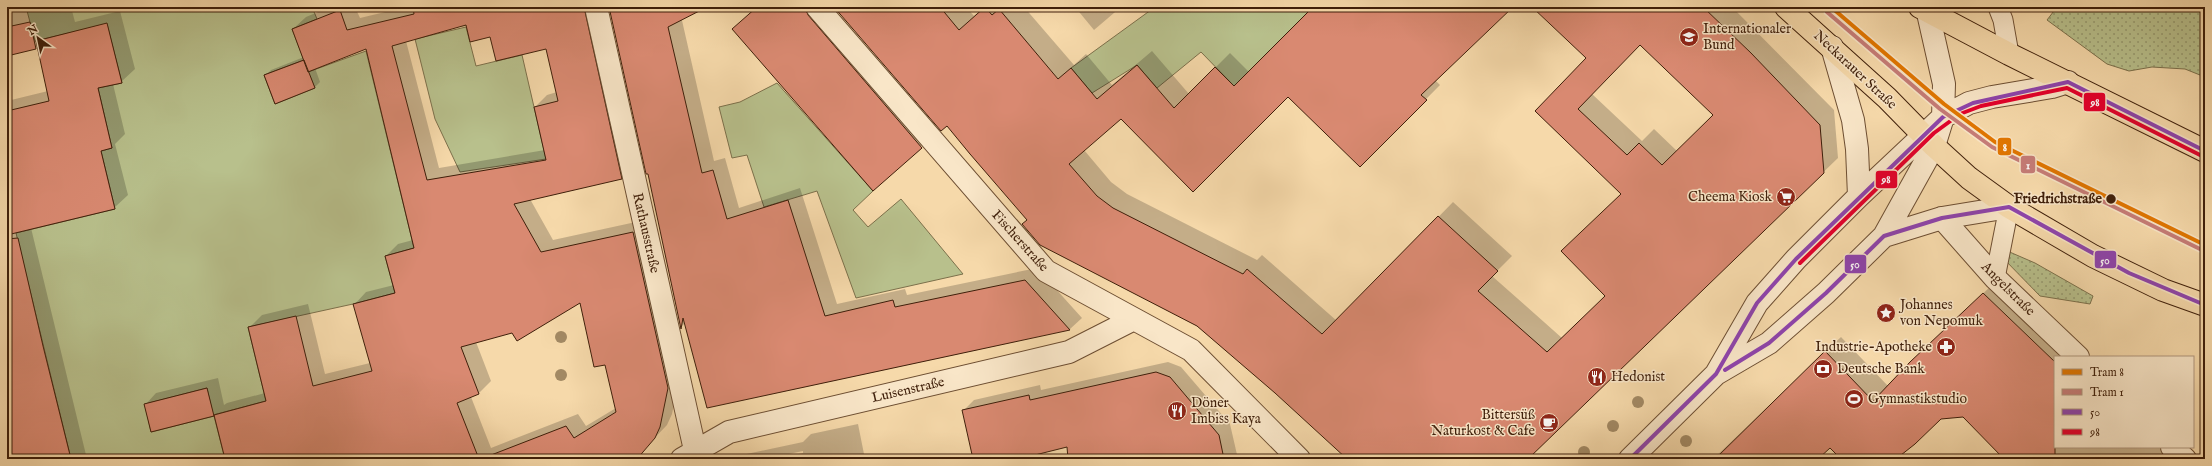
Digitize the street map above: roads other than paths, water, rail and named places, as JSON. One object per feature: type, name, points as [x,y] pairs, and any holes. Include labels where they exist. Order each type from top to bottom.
[{"type":"main road","name":"Neckarauer Straße","points":[[1786,7],[1832,47],[1969,178],[2009,207],[2093,256],[2163,290],[2205,305]]},
{"type":"main road","points":[[1924,10],[2009,54],[2205,151]]},
{"type":"street","name":"Rathausstraße","points":[[596,7],[692,456]]},
{"type":"street","name":"Fischerstraße","points":[[817,7],[1046,271],[1191,350],[1299,459]]},
{"type":"street","points":[[1630,459],[1716,374],[1769,342],[1826,294],[1884,236],[1929,141],[1943,117],[1944,84],[1924,10]]},
{"type":"street","points":[[1832,47],[1853,120],[1857,149],[1858,196]]},
{"type":"street","points":[[1943,117],[1969,103],[2004,95],[2052,87],[2068,82]]},
{"type":"street","points":[[1716,374],[1757,303],[1796,259],[1858,196],[1929,141]]},
{"type":"street","points":[[1884,236],[1942,218],[2009,207]]},
{"type":"street","name":"Angelstraße","points":[[1942,218],[1996,278],[2077,356]]},
{"type":"street","name":"Luisenstraße","points":[[692,456],[729,432],[1069,352],[1134,319]]},
{"type":"street","points":[[2173,448],[2185,459]]},
{"type":"lane","points":[[1998,7],[2003,20],[2009,54]]},
{"type":"lane","points":[[1996,278],[2009,207]]},
{"type":"tram line","name":"8","points":[[1831,7],[1944,104],[1995,142],[2205,245]]},
{"type":"tram line","name":"1","points":[[1827,12],[1940,109],[1992,147],[2202,250]]},
{"type":"place","name":"Internationaler Bund","points":[[1689,37]]},
{"type":"place","name":"Cheema Kiosk","points":[[1786,197]]},
{"type":"place","name":"Friedrichstraße","points":[[2111,199]]},
{"type":"place","name":"Johannes von Nepomuk","points":[[1886,313]]},
{"type":"place","name":"Industrie-Apotheke","points":[[1946,347]]},
{"type":"place","name":"Deutsche Bank","points":[[1823,369]]},
{"type":"place","name":"Hedonist","points":[[1597,377]]},
{"type":"place","name":"Gymnastikstudio","points":[[1854,399]]},
{"type":"place","name":"Döner Imbiss Kaya","points":[[1177,411]]},
{"type":"place","name":"Bittersüß Naturkost & Cafe","points":[[1549,423]]}]
